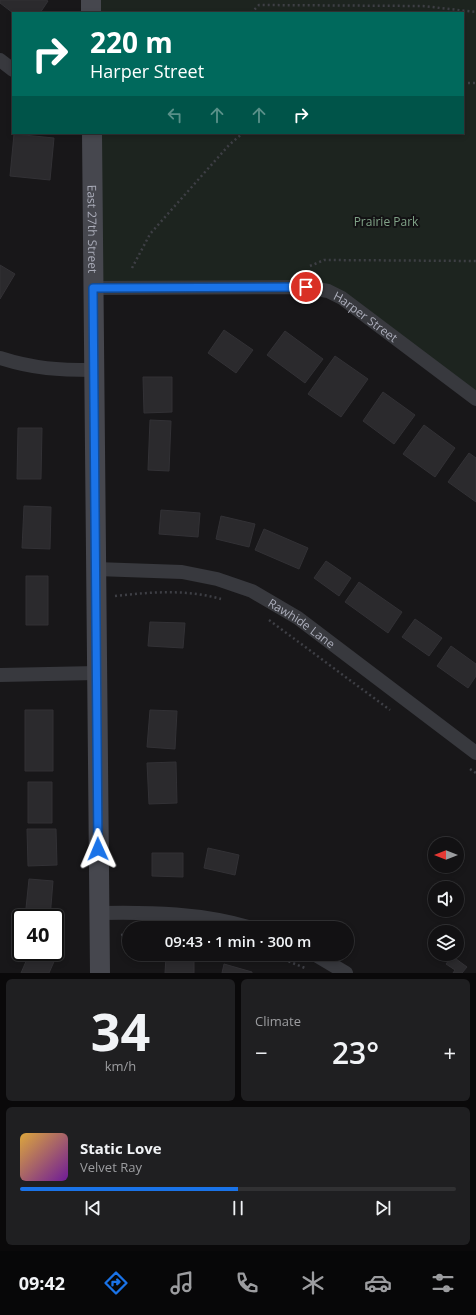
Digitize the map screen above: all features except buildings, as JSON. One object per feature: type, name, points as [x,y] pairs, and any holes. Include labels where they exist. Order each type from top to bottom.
[{"type":"street","points":[[91,0],[91,12]]},
{"type":"street","points":[[0,60],[12,69]]},
{"type":"street","name":"East 27th Street","points":[[92,134],[100,973]]},
{"type":"street","name":"Harper Street","points":[[93,288],[306,287],[328,291],[353,306],[476,399]]},
{"type":"street","points":[[0,358],[24,366],[55,370],[94,370]]},
{"type":"street","name":"Rawhide Lane","points":[[96,569],[182,572],[217,579],[252,591],[298,618],[476,754]]},
{"type":"street","points":[[0,675],[97,674]]},
{"type":"street","points":[[99,913],[154,912],[199,916],[221,921]]},
{"type":"street","points":[[326,961],[346,973]]},
{"type":"path","points":[[252,12],[259,5],[423,6],[476,12]]},
{"type":"path","points":[[464,82],[476,83]]},
{"type":"path","points":[[132,268],[150,234],[210,166],[242,134]]},
{"type":"path","points":[[310,266],[324,260],[476,261]]},
{"type":"path","points":[[115,596],[152,592],[202,593],[229,601]]},
{"type":"path","points":[[268,620],[396,714]]},
{"type":"path","points":[[465,764],[476,773]]},
{"type":"path","points":[[288,961],[310,970]]},
{"type":"green space","name":"Prairie Park","points":[[91,0],[476,0],[476,399],[328,291],[93,288],[92,134],[464,134],[464,12],[91,12]]},
{"type":"route","points":[[98,849],[93,288],[306,287]]}]
